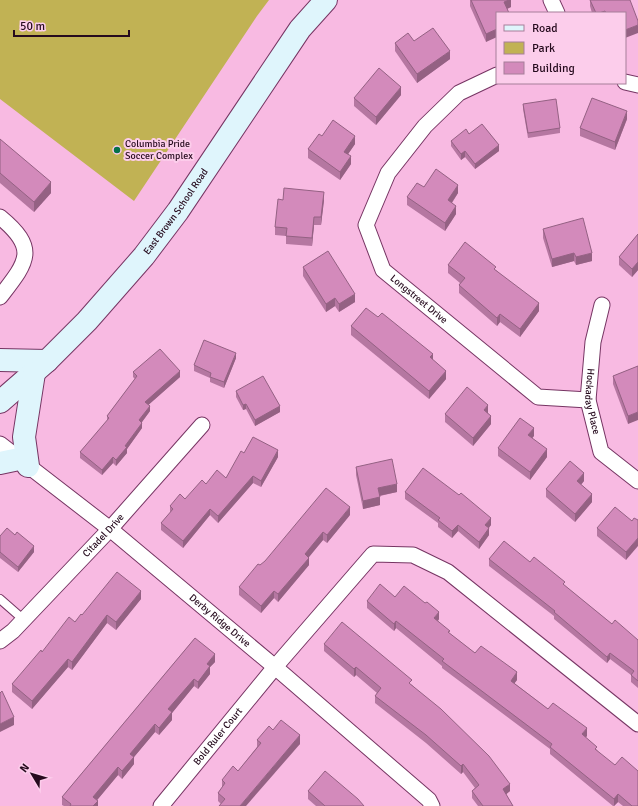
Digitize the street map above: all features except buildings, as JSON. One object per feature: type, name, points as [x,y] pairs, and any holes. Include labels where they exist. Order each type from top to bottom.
[{"type":"main road","name":"East Brown School Road","points":[[0,402],[40,367],[87,321],[144,256],[178,211],[300,28],[326,0]]},
{"type":"main road","points":[[0,360],[40,367],[24,437],[16,463]]},
{"type":"street","points":[[551,0],[557,12]]},
{"type":"street","name":"Longstreet Drive","points":[[496,75],[459,93],[425,126],[388,173],[366,225],[383,270],[538,397],[588,400]]},
{"type":"street","points":[[626,82],[638,85]]},
{"type":"street","points":[[0,217],[20,236],[24,245],[26,257],[18,274],[0,297]]},
{"type":"street","name":"Hockaday Place","points":[[602,305],[593,342],[588,400],[601,452],[638,481]]},
{"type":"street","name":"Citadel Drive","points":[[0,641],[24,620],[110,529],[202,426]]},
{"type":"street","name":"Derby Ridge Drive","points":[[0,444],[16,463],[110,529],[275,667],[429,800],[432,806]]},
{"type":"street","name":"Bold Ruler Court","points":[[161,806],[275,667],[373,554],[412,555],[448,572],[638,724]]},
{"type":"lane","points":[[0,598],[24,620]]},
{"type":"green space","name":"Columbia Pride Soccer Complex","points":[[0,0],[269,0],[134,201],[0,99]]},
{"type":"place","name":"Columbia Pride Soccer Complex","points":[[117,150]]}]
